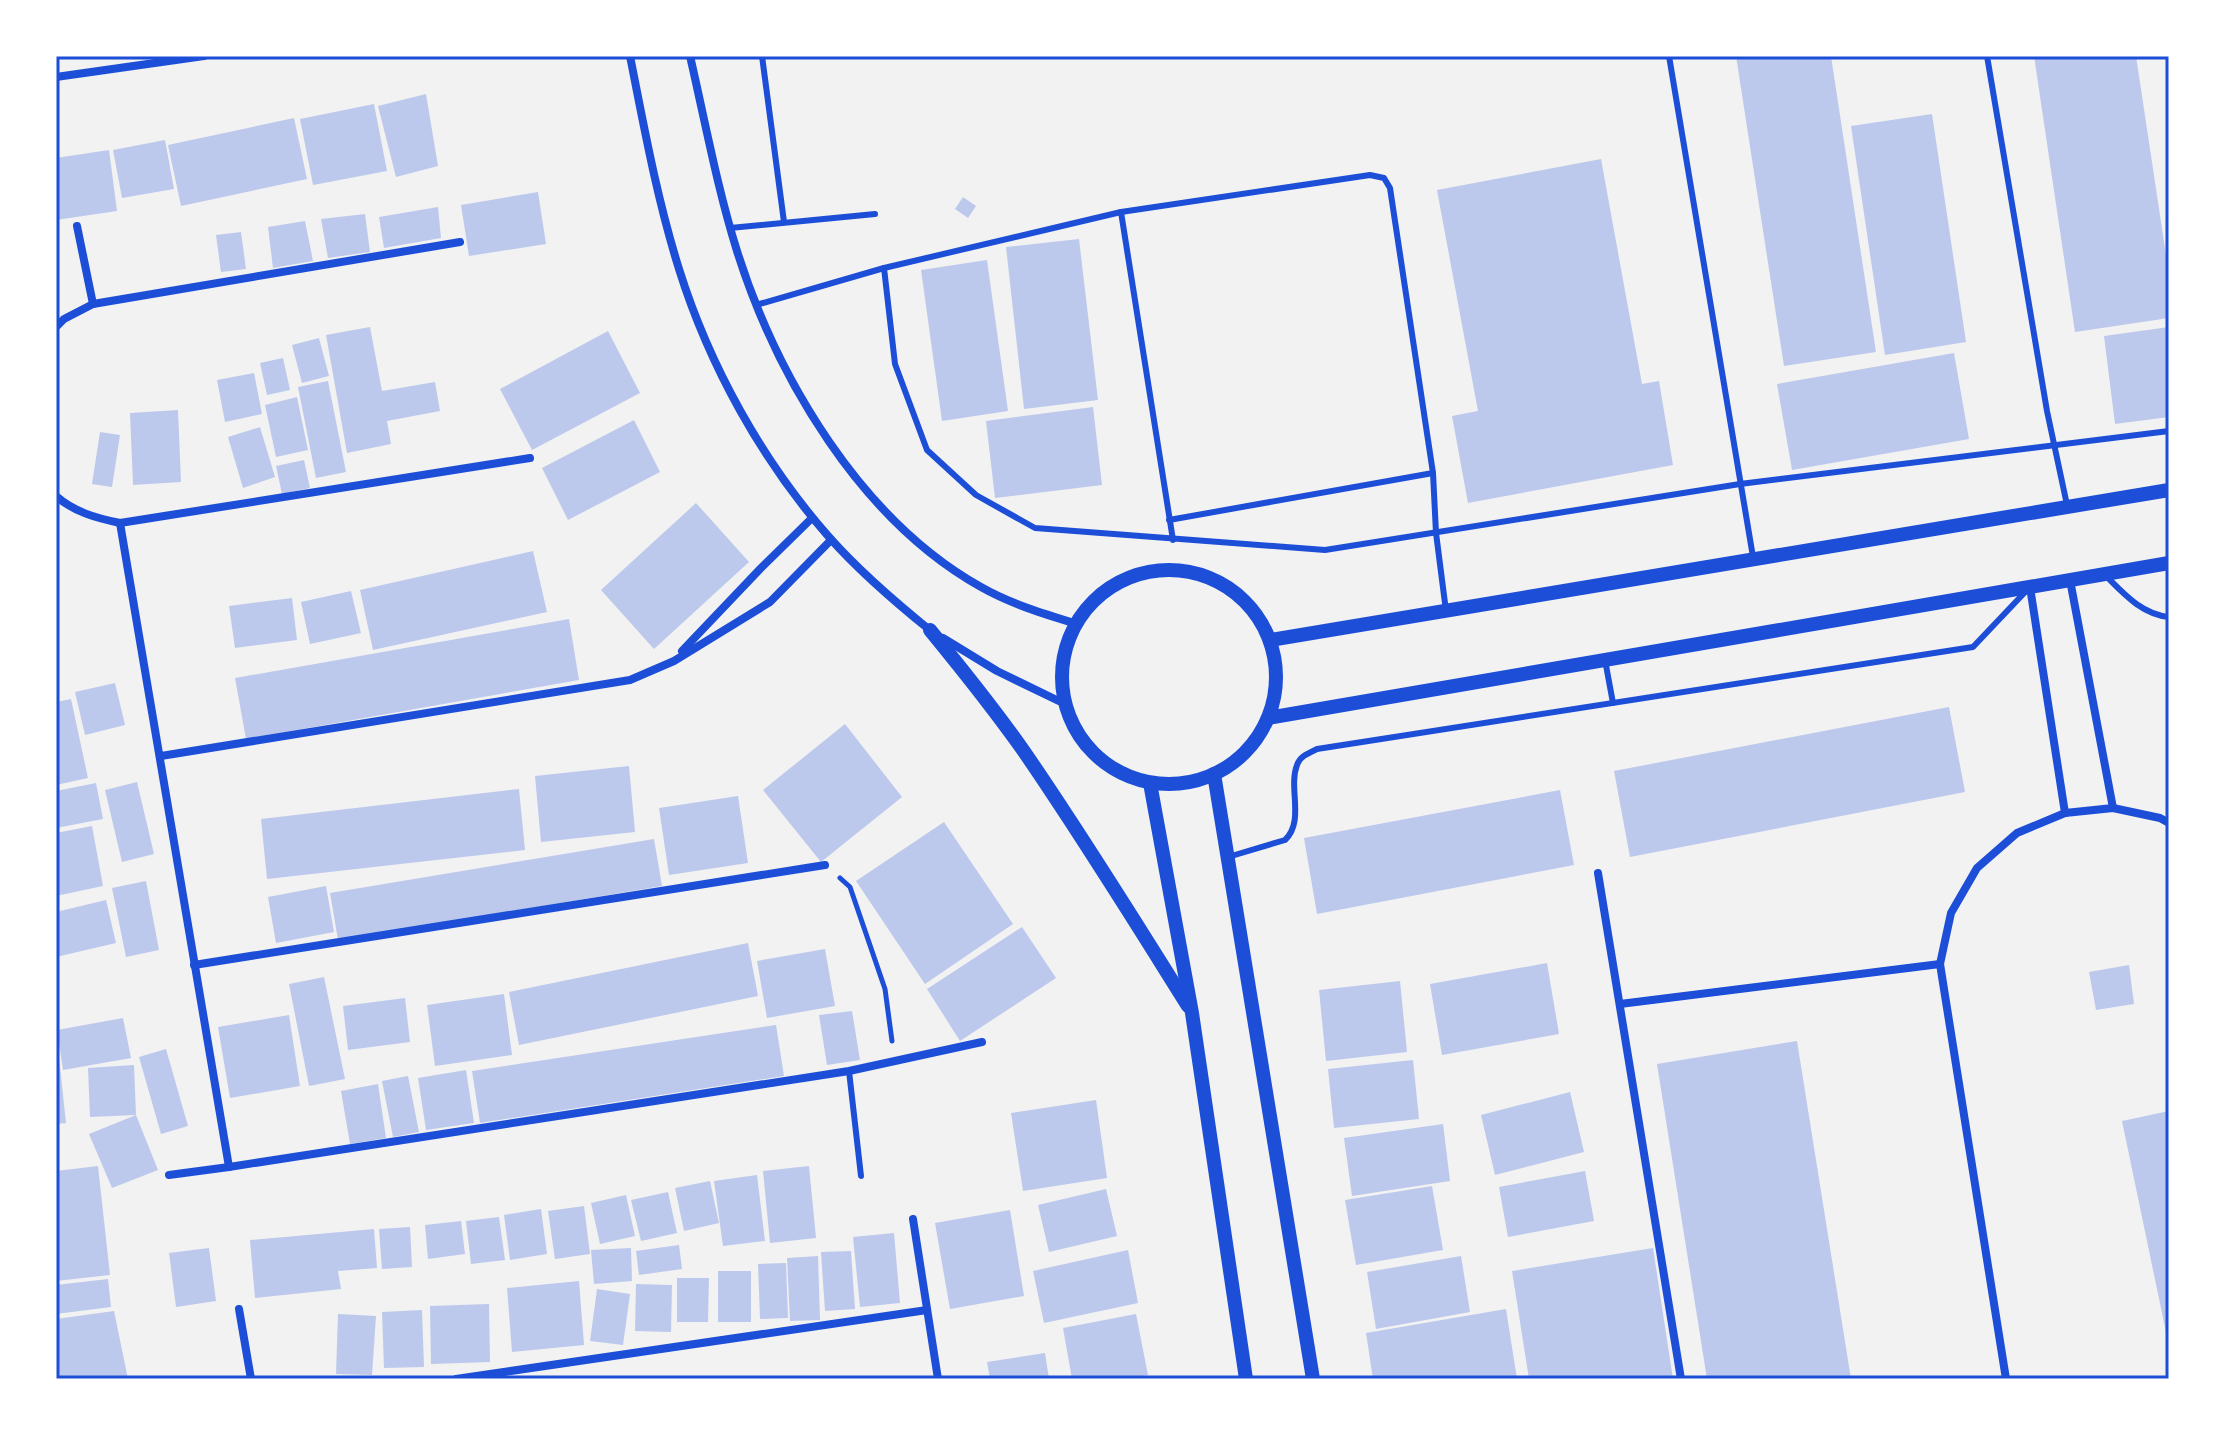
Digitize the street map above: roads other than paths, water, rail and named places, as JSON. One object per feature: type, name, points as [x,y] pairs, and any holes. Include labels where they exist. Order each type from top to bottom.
[{"type":"street","points":[[56,77],[204,56]]},
{"type":"street","points":[[630,56],[650,156],[679,269],[706,340],[745,418],[792,491],[831,540],[930,630],[997,671],[1065,704]]},
{"type":"street","points":[[690,56],[730,228],[756,305],[785,368],[816,422],[852,473],[884,510],[958,573],[1026,608],[1077,624]]},
{"type":"street","points":[[77,226],[93,304]]},
{"type":"street","points":[[56,327],[64,319],[93,304],[460,242]]},
{"type":"street","points":[[56,496],[91,517],[120,523],[530,458]]},
{"type":"street","points":[[1270,640],[2169,490]]},
{"type":"street","points":[[674,661],[812,518]]},
{"type":"street","points":[[120,523],[229,1167]]},
{"type":"street","points":[[161,756],[630,680],[674,661],[770,602],[831,540]]},
{"type":"street","points":[[1268,718],[2169,563]]},
{"type":"street","points":[[1179,570],[1205,576],[1230,588],[1258,616],[1274,653],[1275,692],[1262,730],[1246,751],[1226,768],[1199,780],[1150,783],[1124,774],[1101,760],[1083,740],[1065,704],[1063,662],[1077,624],[1093,603],[1114,586],[1139,574],[1179,570]]},
{"type":"street","points":[[2070,580],[2113,808]]},
{"type":"street","points":[[2030,587],[2065,813]]},
{"type":"street","points":[[930,630],[1022,749],[1192,1013]]},
{"type":"street","points":[[1214,774],[1313,1379]]},
{"type":"street","points":[[1150,783],[1192,1013],[1246,1379]]},
{"type":"street","points":[[2006,1379],[1940,964],[1951,913],[1977,868],[2017,833],[2065,813],[2113,808],[2160,818],[2169,823]]},
{"type":"street","points":[[194,965],[825,865]]},
{"type":"street","points":[[1598,873],[1681,1379]]},
{"type":"street","points":[[1620,1004],[1940,964]]},
{"type":"street","points":[[169,1175],[849,1071],[982,1042]]},
{"type":"street","points":[[913,1219],[938,1379]]},
{"type":"street","points":[[239,1309],[251,1379]]},
{"type":"street","points":[[456,1379],[927,1310]]},
{"type":"lane","points":[[762,56],[784,222]]},
{"type":"lane","points":[[1669,56],[1753,560]]},
{"type":"lane","points":[[1987,56],[2067,507]]},
{"type":"lane","points":[[756,305],[884,268],[1121,212],[1370,175],[1384,178],[1390,188],[1433,473],[1436,533],[1446,611]]},
{"type":"lane","points":[[1121,212],[1173,540]]},
{"type":"lane","points":[[730,228],[875,214]]},
{"type":"lane","points":[[884,268],[895,364],[927,450],[976,495],[1035,528],[1325,550],[1740,484],[2169,431]]},
{"type":"lane","points":[[1169,520],[1433,473]]},
{"type":"lane","points":[[2104,574],[2133,603],[2158,616],[2169,617]]},
{"type":"lane","points":[[1228,857],[1285,840],[1292,834],[1296,766],[1303,756],[1317,749],[1973,647],[2030,587]]},
{"type":"lane","points":[[1605,660],[1613,703]]},
{"type":"lane","points":[[849,1071],[861,1176]]}]
